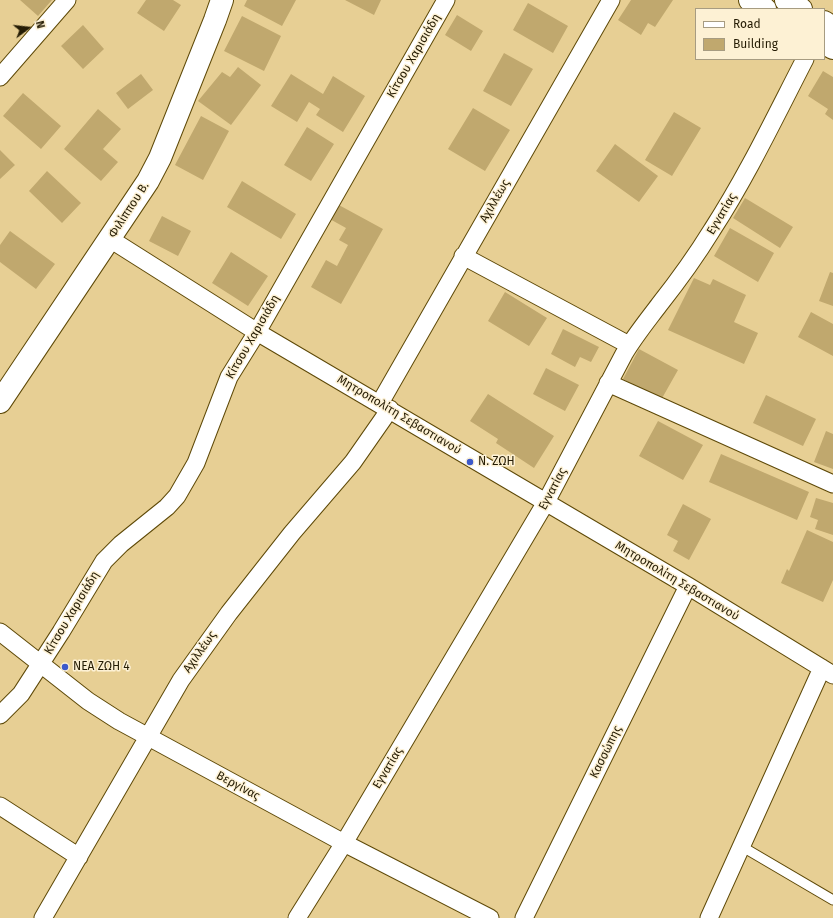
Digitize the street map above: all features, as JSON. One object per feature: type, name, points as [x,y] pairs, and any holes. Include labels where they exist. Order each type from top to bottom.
[{"type":"main road","points":[[750,0],[764,8]]},
{"type":"main road","points":[[786,0],[799,8]]},
{"type":"main road","name":"Φιλίππου Β.","points":[[0,402],[148,181],[160,158],[218,2]]},
{"type":"street","points":[[0,77],[67,0]]},
{"type":"street","name":"Κίτσου Χαρισιάδη","points":[[0,714],[21,694],[41,665],[104,561],[121,544],[167,507],[184,486],[203,447],[228,377],[257,332],[446,0]]},
{"type":"street","name":"Αχιλλέως","points":[[43,918],[180,680],[263,569],[353,462],[385,406],[463,256],[611,0]]},
{"type":"street","name":"Εγνατίας","points":[[297,918],[344,843],[546,502],[629,345],[638,331],[669,292],[722,214],[804,60]]},
{"type":"street","name":"Μητροπολίτη Σεβαστιανού","points":[[110,239],[257,332],[385,406],[688,586],[827,671]]},
{"type":"street","points":[[463,256],[629,345]]},
{"type":"street","points":[[608,383],[833,484]]},
{"type":"street","name":"Κασσώπης","points":[[524,918],[688,586]]},
{"type":"street","name":"Βεργίνας","points":[[0,632],[41,665],[103,711],[344,843],[490,918]]},
{"type":"street","points":[[709,918],[741,846],[827,671]]},
{"type":"street","points":[[0,806],[79,856]]},
{"type":"lane","points":[[741,846],[833,900]]},
{"type":"building","points":[[20,0],[52,0],[38,16]]},
{"type":"building","points":[[146,0],[173,0],[181,5],[164,31],[137,13]]},
{"type":"building","points":[[247,0],[296,0],[282,26],[244,6]]},
{"type":"building","points":[[345,0],[381,0],[374,15]]},
{"type":"building","points":[[631,0],[673,0],[655,27],[648,23],[641,35],[618,20]]},
{"type":"building","points":[[528,3],[568,26],[553,53],[513,30]]},
{"type":"building","points":[[457,15],[483,31],[471,51],[445,35]]},
{"type":"building","points":[[242,16],[281,36],[264,71],[224,51]]},
{"type":"building","points":[[83,25],[104,49],[83,69],[61,46]]},
{"type":"building","points":[[504,53],[533,69],[511,106],[483,91]]},
{"type":"building","points":[[238,67],[261,85],[231,125],[198,101],[222,72],[230,77]]},
{"type":"building","points":[[823,71],[833,77],[833,120],[825,114],[828,109],[808,96]]},
{"type":"building","points":[[141,74],[153,90],[128,109],[116,93]]},
{"type":"building","points":[[291,74],[323,94],[333,76],[365,96],[343,132],[316,115],[320,109],[309,102],[297,122],[271,106]]},
{"type":"building","points":[[23,93],[61,126],[41,149],[3,116]]},
{"type":"building","points":[[473,108],[510,130],[485,171],[448,149]]},
{"type":"building","points":[[98,109],[121,129],[103,149],[118,162],[101,181],[64,149]]},
{"type":"building","points":[[674,112],[701,128],[672,176],[645,160]]},
{"type":"building","points":[[201,116],[229,131],[203,180],[175,165]]},
{"type":"building","points":[[307,127],[334,144],[311,181],[284,165]]},
{"type":"building","points":[[615,144],[658,176],[639,202],[596,171]]},
{"type":"building","points":[[0,150],[15,165],[0,179]]},
{"type":"building","points":[[47,171],[81,203],[62,223],[29,191]]},
{"type":"building","points":[[242,181],[296,214],[281,239],[227,207]]},
{"type":"building","points":[[745,198],[793,227],[780,248],[733,218]]},
{"type":"building","points":[[337,204],[383,229],[341,304],[311,287],[326,260],[337,266],[348,245],[339,240],[346,228],[328,218]]},
{"type":"building","points":[[162,216],[191,231],[178,256],[149,241]]},
{"type":"building","points":[[730,228],[774,253],[758,282],[714,256]]},
{"type":"building","points":[[10,231],[55,264],[36,289],[0,262],[0,245]]},
{"type":"building","points":[[231,252],[268,276],[248,306],[212,283]]},
{"type":"building","points":[[830,272],[833,273],[833,306],[819,301]]},
{"type":"building","points":[[694,278],[710,285],[713,279],[746,295],[734,322],[758,333],[744,364],[668,330]]},
{"type":"building","points":[[505,292],[547,318],[529,346],[488,321]]},
{"type":"building","points":[[811,312],[833,324],[833,356],[798,337]]},
{"type":"building","points":[[563,329],[599,347],[591,362],[580,357],[575,367],[551,354]]},
{"type":"building","points":[[639,349],[678,370],[661,400],[623,379]]},
{"type":"building","points":[[546,368],[579,385],[565,411],[533,394]]},
{"type":"building","points":[[488,394],[554,436],[534,468],[496,443],[498,439],[470,421]]},
{"type":"building","points":[[766,395],[816,419],[803,446],[753,423]]},
{"type":"building","points":[[658,421],[703,445],[683,480],[639,456]]},
{"type":"building","points":[[826,431],[833,434],[833,469],[814,462]]},
{"type":"building","points":[[721,454],[809,492],[797,520],[709,482]]},
{"type":"building","points":[[816,498],[833,503],[833,535],[815,529],[818,520],[810,517]]},
{"type":"building","points":[[683,504],[711,519],[689,560],[673,551],[678,541],[667,535]]},
{"type":"building","points":[[807,530],[833,542],[833,580],[823,602],[781,583],[787,569],[789,571]]},
{"type":"place","name":"Ν. ΖΩΗ","points":[[470,462]]},
{"type":"place","name":"ΝΕΑ ΖΩΗ 4","points":[[65,667]]}]
